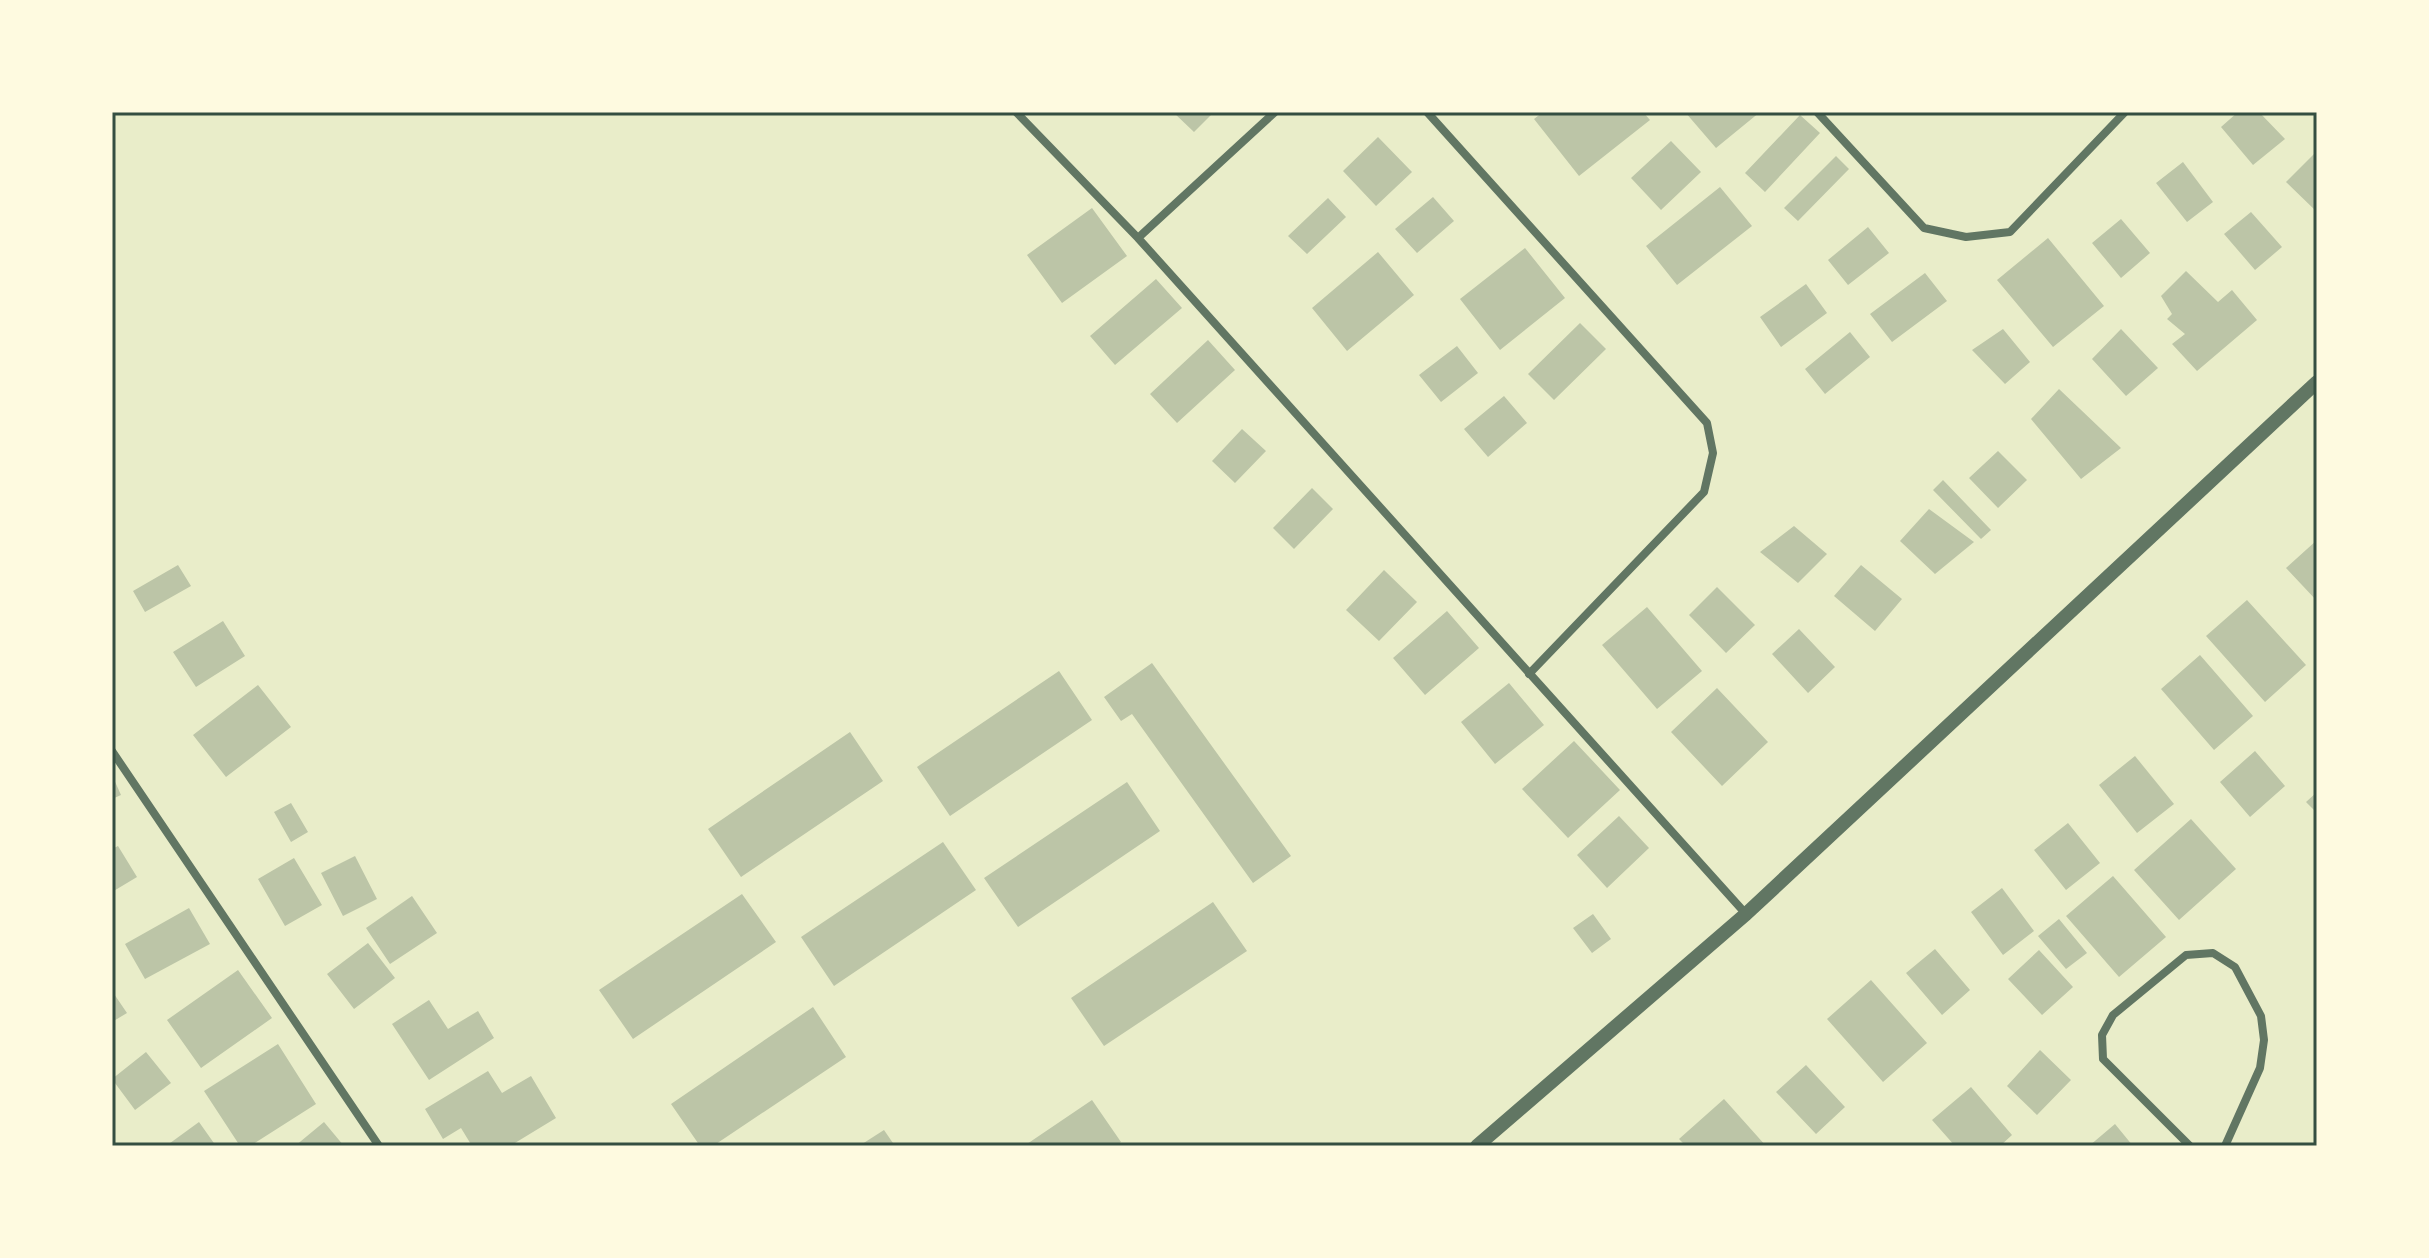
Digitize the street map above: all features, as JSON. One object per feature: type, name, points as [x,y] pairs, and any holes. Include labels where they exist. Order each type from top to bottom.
[{"type":"street","points":[[1016,112],[1138,238],[1746,914]]},
{"type":"street","points":[[1138,238],[1275,112]]},
{"type":"street","points":[[1427,112],[1707,423],[1713,453],[1704,492],[1529,674]]},
{"type":"street","points":[[1817,112],[1924,228],[1966,237],[2010,232],[2125,112]]},
{"type":"street","points":[[1477,1146],[1746,914],[2317,382]]},
{"type":"street","points":[[112,751],[379,1146]]},
{"type":"street","points":[[2190,1146],[2103,1059],[2102,1035],[2113,1015],[2186,955],[2213,953],[2235,967],[2261,1016],[2264,1040],[2260,1068],[2225,1146]]},
{"type":"building","points":[[1173,112],[1214,112],[1194,132]]},
{"type":"building","points":[[1543,112],[1643,112],[1650,120],[1579,176],[1534,119]]},
{"type":"building","points":[[1685,112],[1760,112],[1716,148]]},
{"type":"building","points":[[2238,112],[2259,112],[2285,139],[2253,165],[2221,127]]},
{"type":"building","points":[[1800,115],[1820,133],[1765,192],[1745,173]]},
{"type":"building","points":[[1378,137],[1412,172],[1376,206],[1343,171]]},
{"type":"building","points":[[1671,141],[1701,172],[1661,210],[1631,178]]},
{"type":"building","points":[[2317,151],[2317,212],[2286,182]]},
{"type":"building","points":[[1836,156],[1849,169],[1798,221],[1784,208]]},
{"type":"building","points":[[2183,162],[2213,202],[2187,222],[2156,183]]},
{"type":"building","points":[[1720,187],[1752,226],[1677,285],[1646,246]]},
{"type":"building","points":[[1433,197],[1454,221],[1417,253],[1395,229]]},
{"type":"building","points":[[1328,198],[1346,217],[1307,254],[1288,236]]},
{"type":"building","points":[[1092,208],[1127,256],[1062,303],[1027,255]]},
{"type":"building","points":[[2251,212],[2282,247],[2255,270],[2224,234]]},
{"type":"building","points":[[2121,219],[2150,253],[2121,278],[2092,243]]},
{"type":"building","points":[[1868,227],[1889,253],[1848,285],[1828,260]]},
{"type":"building","points":[[2048,238],[2104,306],[2053,347],[1997,280]]},
{"type":"building","points":[[1525,248],[1565,298],[1500,350],[1460,299]]},
{"type":"building","points":[[1378,252],[1414,295],[1347,351],[1312,308]]},
{"type":"building","points":[[2186,271],[2218,302],[2232,290],[2257,320],[2197,371],[2172,344],[2185,334],[2167,319],[2172,314],[2161,296]]},
{"type":"building","points":[[1925,273],[1947,301],[1892,342],[1870,314]]},
{"type":"building","points":[[1156,279],[1182,308],[1115,365],[1090,336]]},
{"type":"building","points":[[1806,284],[1827,313],[1781,347],[1760,317]]},
{"type":"building","points":[[1580,323],[1606,349],[1554,400],[1528,374]]},
{"type":"building","points":[[2003,329],[2030,362],[2005,384],[1972,350]]},
{"type":"building","points":[[2121,329],[2158,368],[2126,396],[2092,359]]},
{"type":"building","points":[[1850,332],[1870,357],[1825,394],[1805,369]]},
{"type":"building","points":[[1208,340],[1235,370],[1177,423],[1150,394]]},
{"type":"building","points":[[1457,346],[1478,373],[1441,402],[1419,375]]},
{"type":"building","points":[[2059,389],[2121,448],[2081,479],[2031,419]]},
{"type":"building","points":[[1504,396],[1527,423],[1488,457],[1464,429]]},
{"type":"building","points":[[1242,429],[1266,451],[1235,483],[1212,461]]},
{"type":"building","points":[[1998,451],[2027,480],[1998,508],[1969,478]]},
{"type":"building","points":[[1943,480],[1991,530],[1981,539],[1933,490]]},
{"type":"building","points":[[1312,488],[1333,509],[1294,549],[1273,528]]},
{"type":"building","points":[[1929,509],[1974,542],[1935,574],[1900,541]]},
{"type":"building","points":[[1794,526],[1827,554],[1798,583],[1760,552]]},
{"type":"building","points":[[2317,540],[2317,601],[2286,568]]},
{"type":"building","points":[[178,565],[191,586],[145,612],[133,591]]},
{"type":"building","points":[[1861,565],[1902,599],[1875,631],[1834,596]]},
{"type":"building","points":[[1384,570],[1417,602],[1379,641],[1346,610]]},
{"type":"building","points":[[1717,587],[1755,625],[1726,653],[1689,615]]},
{"type":"building","points":[[2247,600],[2306,665],[2265,702],[2206,636]]},
{"type":"building","points":[[1647,607],[1702,671],[1657,709],[1602,645]]},
{"type":"building","points":[[1447,611],[1479,648],[1425,695],[1393,658]]},
{"type":"building","points":[[223,621],[245,656],[196,687],[173,652]]},
{"type":"building","points":[[1799,629],[1835,667],[1808,693],[1772,654]]},
{"type":"building","points":[[2200,655],[2253,716],[2214,750],[2161,689]]},
{"type":"building","points":[[1152,663],[1291,856],[1253,883],[1132,714],[1121,721],[1104,697]]},
{"type":"building","points":[[1059,671],[1092,720],[950,816],[917,767]]},
{"type":"building","points":[[1509,683],[1544,725],[1495,764],[1461,722]]},
{"type":"building","points":[[258,685],[291,727],[226,777],[193,735]]},
{"type":"building","points":[[1717,688],[1768,742],[1722,786],[1671,732]]},
{"type":"building","points":[[850,732],[883,781],[741,877],[708,829]]},
{"type":"building","points":[[1574,741],[1620,790],[1568,838],[1522,789]]},
{"type":"building","points":[[2255,751],[2285,786],[2250,817],[2220,782]]},
{"type":"building","points":[[2135,756],[2174,804],[2137,833],[2099,785]]},
{"type":"building","points":[[112,775],[121,795],[112,799]]},
{"type":"building","points":[[1127,782],[1160,831],[1018,927],[984,878]]},
{"type":"building","points":[[2317,792],[2317,813],[2306,802]]},
{"type":"building","points":[[291,803],[308,832],[291,842],[274,812]]},
{"type":"building","points":[[1619,816],[1649,848],[1607,888],[1577,855]]},
{"type":"building","points":[[2191,819],[2236,869],[2179,920],[2134,870]]},
{"type":"building","points":[[2068,823],[2100,863],[2066,890],[2034,850]]},
{"type":"building","points":[[943,842],[976,890],[834,986],[801,937]]},
{"type":"building","points":[[118,846],[137,877],[112,892],[112,849]]},
{"type":"building","points":[[355,856],[377,899],[343,916],[321,873]]},
{"type":"building","points":[[294,858],[322,905],[285,926],[258,879]]},
{"type":"building","points":[[2113,876],[2166,937],[2119,977],[2066,916]]},
{"type":"building","points":[[2002,888],[2034,931],[2003,955],[1971,912]]},
{"type":"building","points":[[742,894],[776,942],[633,1039],[599,990]]},
{"type":"building","points":[[412,896],[437,933],[390,964],[366,928]]},
{"type":"building","points":[[1213,902],[1247,951],[1104,1046],[1071,998]]},
{"type":"building","points":[[189,908],[210,944],[145,979],[125,944]]},
{"type":"building","points":[[1593,914],[1611,939],[1592,953],[1573,928]]},
{"type":"building","points":[[2059,919],[2087,953],[2066,969],[2038,936]]},
{"type":"building","points":[[368,943],[395,978],[354,1009],[327,974]]},
{"type":"building","points":[[1935,949],[1970,990],[1942,1015],[1906,973]]},
{"type":"building","points":[[2039,950],[2073,987],[2042,1015],[2008,979]]},
{"type":"building","points":[[238,970],[272,1018],[201,1068],[167,1020]]},
{"type":"building","points":[[1871,980],[1927,1043],[1883,1082],[1827,1019]]},
{"type":"building","points":[[112,991],[127,1013],[112,1022]]},
{"type":"building","points":[[429,1000],[448,1029],[478,1011],[494,1038],[429,1080],[392,1024]]},
{"type":"building","points":[[813,1007],[846,1057],[713,1146],[700,1146],[671,1104]]},
{"type":"building","points":[[278,1044],[316,1104],[250,1146],[240,1146],[204,1091]]},
{"type":"building","points":[[2040,1050],[2071,1080],[2037,1115],[2007,1086]]},
{"type":"building","points":[[146,1052],[171,1083],[135,1110],[112,1079]]},
{"type":"building","points":[[1806,1065],[1845,1107],[1816,1134],[1776,1092]]},
{"type":"building","points":[[488,1071],[502,1093],[531,1076],[556,1118],[510,1146],[472,1146],[461,1128],[443,1139],[425,1109]]},
{"type":"building","points":[[1971,1087],[2012,1135],[2000,1146],[1955,1146],[1932,1120]]},
{"type":"building","points":[[1724,1099],[1766,1146],[1686,1146],[1679,1139]]},
{"type":"building","points":[[1092,1100],[1121,1142],[1115,1146],[1024,1146]]},
{"type":"building","points":[[199,1122],[216,1146],[166,1146]]},
{"type":"building","points":[[324,1122],[344,1146],[295,1146]]},
{"type":"building","points":[[2115,1124],[2133,1146],[2089,1146]]},
{"type":"building","points":[[884,1130],[895,1146],[859,1146]]}]
